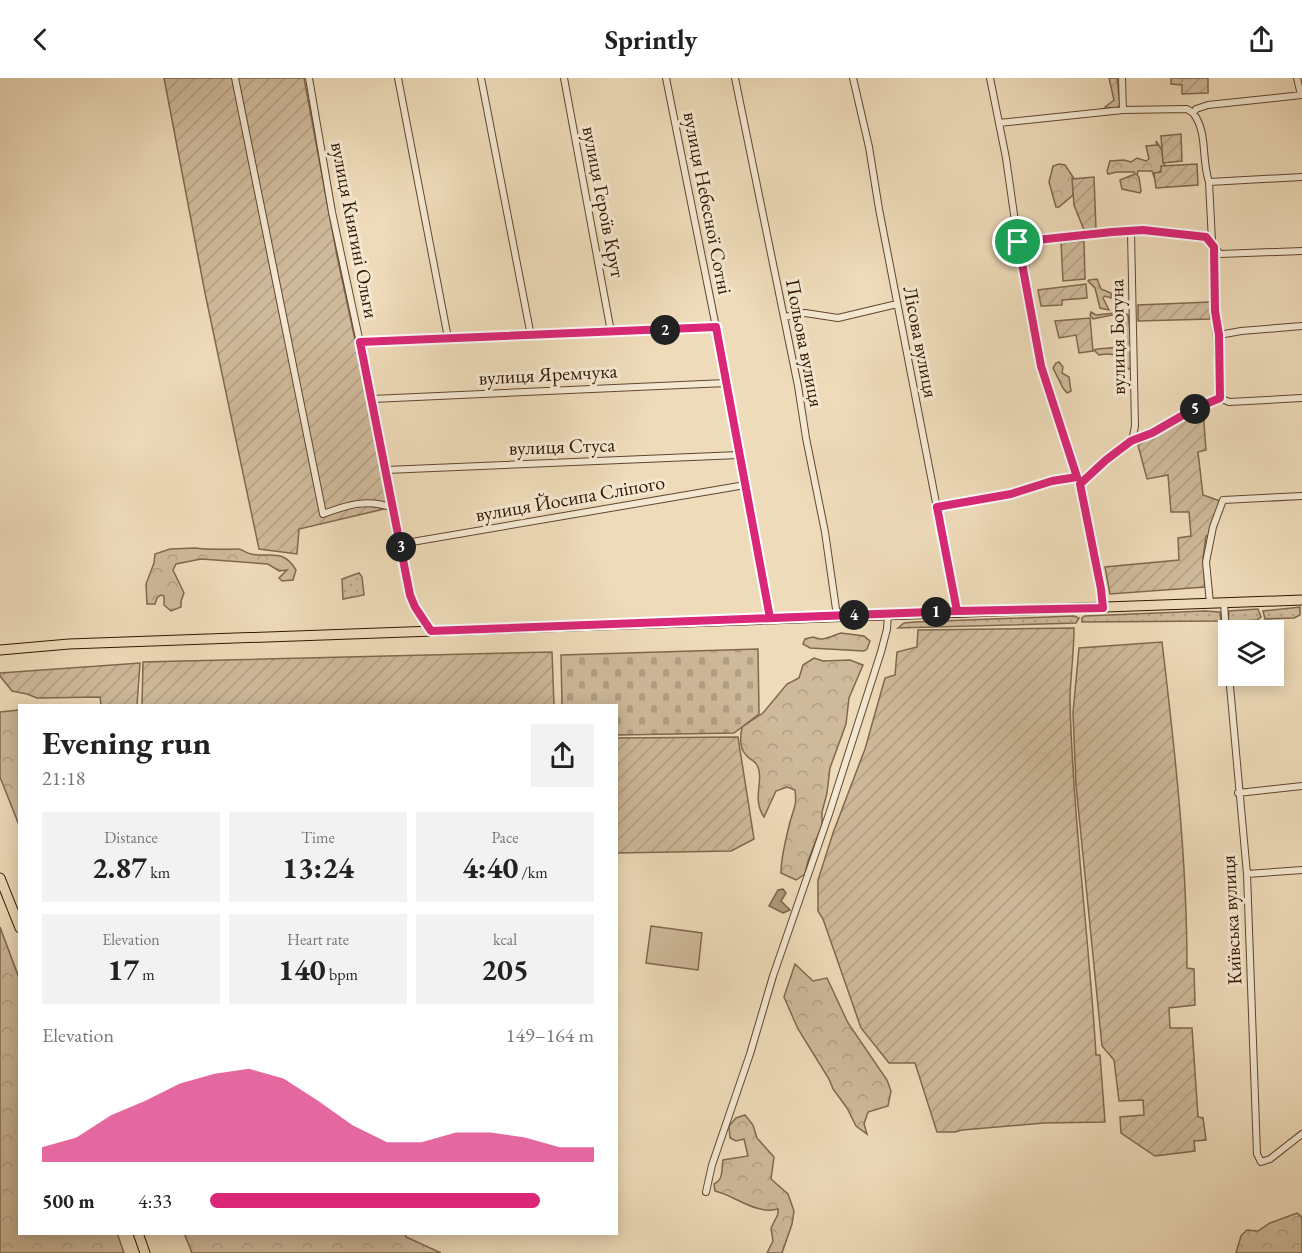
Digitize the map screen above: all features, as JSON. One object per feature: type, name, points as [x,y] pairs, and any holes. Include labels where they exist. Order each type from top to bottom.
[{"type":"main road","points":[[0,650],[69,644],[1302,600]]},
{"type":"main road","points":[[0,878],[18,923]]},
{"type":"main road","points":[[139,1235],[146,1253]]},
{"type":"street","points":[[235,78],[323,514],[364,503],[380,503],[393,508]]},
{"type":"street","name":"вулиця Княгині Ольги","points":[[309,78],[332,212],[372,399],[410,595],[431,631]]},
{"type":"street","points":[[398,78],[448,338]]},
{"type":"street","points":[[481,78],[531,336]]},
{"type":"street","name":"вулиця Героїв Крут","points":[[564,78],[611,332]]},
{"type":"street","name":"вулиця Небесної Сотні","points":[[666,78],[716,327],[770,618]]},
{"type":"street","name":"Польова вулиця","points":[[735,78],[785,317],[825,531],[837,616]]},
{"type":"street","name":"Лісова вулиця","points":[[853,78],[871,156],[897,304],[957,611]]},
{"type":"street","points":[[990,78],[1041,366],[1079,481],[1103,608]]},
{"type":"street","points":[[1122,78],[1123,110]]},
{"type":"street","points":[[1193,113],[1196,109],[1208,105],[1302,95],[1297,78]]},
{"type":"street","points":[[999,123],[1123,110],[1187,109],[1193,113],[1202,126],[1203,160],[1209,182],[1214,247],[1215,311],[1219,335],[1220,398]]},
{"type":"street","points":[[1209,182],[1302,177]]},
{"type":"street","points":[[1018,242],[1143,230],[1206,237],[1220,254],[1302,251]]},
{"type":"street","name":"вулиця Богуна","points":[[1131,232],[1135,426],[1131,441]]},
{"type":"street","points":[[785,317],[805,314],[838,318],[897,304]]},
{"type":"street","points":[[1219,335],[1302,326]]},
{"type":"street","points":[[360,342],[716,327]]},
{"type":"street","name":"вулиця Яремчука","points":[[372,399],[726,383]]},
{"type":"street","points":[[937,507],[1011,494],[1052,481],[1079,481],[1131,441],[1152,433],[1192,410],[1220,398],[1229,402],[1302,398]]},
{"type":"street","name":"вулиця Стуса","points":[[386,470],[739,455]]},
{"type":"street","name":"вулиця Йосипа Сліпого","points":[[400,544],[745,484]]},
{"type":"street","points":[[1211,603],[1206,562],[1223,500],[1302,495]]},
{"type":"street","points":[[1224,602],[1225,620]]},
{"type":"street","points":[[706,1192],[712,1166],[750,1054],[773,976],[829,814],[881,652],[888,614]]},
{"type":"street","name":"Київська вулиця","points":[[1230,686],[1247,874],[1257,1154],[1261,1162],[1270,1159],[1302,1134]]},
{"type":"street","points":[[1239,793],[1302,786]]},
{"type":"street","points":[[1247,874],[1302,870]]},
{"type":"green space","points":[[164,78],[304,78],[337,256],[390,502],[388,508],[299,529],[297,554],[259,549],[205,293]]},
{"type":"green space","points":[[1109,78],[1117,78],[1120,105],[1117,109],[1105,107],[1114,100]]},
{"type":"green space","points":[[1171,78],[1208,78],[1208,93],[1182,94],[1182,85],[1171,84]]},
{"type":"green space","points":[[1181,134],[1182,161],[1163,163],[1161,136]]},
{"type":"green space","points":[[1156,141],[1162,150],[1167,170],[1160,171],[1155,179],[1152,171],[1138,171],[1140,193],[1122,189],[1120,180],[1135,174],[1134,172],[1117,172],[1108,174],[1110,161],[1131,162],[1137,158],[1146,161],[1149,159],[1146,146],[1157,145]]},
{"type":"green space","points":[[1197,164],[1198,185],[1156,188],[1154,173],[1161,172],[1161,166]]},
{"type":"green space","points":[[1065,165],[1075,180],[1073,195],[1056,207],[1049,182],[1053,166]]},
{"type":"green space","points":[[1094,177],[1096,229],[1084,230],[1074,205],[1072,179]]},
{"type":"green space","points":[[1084,241],[1085,279],[1063,281],[1061,242]]},
{"type":"green space","points":[[1097,279],[1101,289],[1111,293],[1111,298],[1105,296],[1103,298],[1109,310],[1100,308],[1095,288],[1088,281]]},
{"type":"green space","points":[[1086,284],[1087,298],[1062,300],[1062,305],[1041,306],[1038,290]]},
{"type":"green space","points":[[1210,302],[1210,319],[1138,321],[1138,305]]},
{"type":"green space","points":[[1091,312],[1096,315],[1124,312],[1128,315],[1132,345],[1131,369],[1128,369],[1123,360],[1116,356],[1099,355],[1094,350],[1123,345],[1124,330],[1119,325],[1123,317],[1112,315],[1093,319]]},
{"type":"green space","points":[[1090,318],[1093,351],[1079,353],[1076,335],[1059,338],[1055,321]]},
{"type":"green space","points":[[1059,362],[1063,367],[1062,373],[1069,377],[1071,391],[1067,393],[1053,368]]},
{"type":"green space","points":[[1203,410],[1206,450],[1198,452],[1203,495],[1220,501],[1209,536],[1206,536],[1203,559],[1205,587],[1110,594],[1105,567],[1179,560],[1178,538],[1191,536],[1189,512],[1171,512],[1168,475],[1147,479],[1138,445]]},
{"type":"green space","points":[[170,549],[238,549],[251,554],[281,556],[296,570],[293,580],[282,581],[279,578],[287,570],[279,571],[268,564],[201,559],[176,564],[173,570],[184,593],[181,607],[171,611],[164,605],[164,596],[161,595],[155,604],[147,604],[146,584],[155,554]]},
{"type":"green space","points":[[359,573],[362,577],[364,595],[343,599],[342,579]]},
{"type":"green space","points":[[1300,607],[1300,615],[1294,618],[1265,619],[1263,611]]},
{"type":"green space","points":[[1258,609],[1261,617],[1257,620],[1228,620],[1229,611]]},
{"type":"green space","points":[[1205,611],[1220,612],[1221,620],[1082,622],[1085,616]]},
{"type":"green space","points":[[1074,616],[1079,618],[1076,623],[898,628],[904,623],[915,622]]},
{"type":"green space","points":[[1074,628],[1070,696],[1074,788],[1096,1055],[1100,1055],[1105,1122],[1044,1123],[937,1132],[915,1063],[889,1063],[861,1028],[823,919],[818,911],[818,880],[865,749],[885,678],[895,675],[897,652],[917,647],[918,630]]},
{"type":"green space","points":[[841,633],[864,636],[870,641],[867,649],[864,651],[810,648],[803,644],[805,639],[813,637],[824,639]]},
{"type":"green space","points":[[1162,642],[1183,846],[1187,968],[1194,969],[1195,1005],[1169,1008],[1170,1028],[1192,1028],[1198,1117],[1203,1118],[1206,1140],[1194,1141],[1195,1151],[1155,1156],[1121,1133],[1120,1117],[1144,1115],[1143,1100],[1119,1101],[1114,1060],[1102,1046],[1076,785],[1073,713],[1079,648]]},
{"type":"green space","points":[[758,649],[759,714],[734,733],[618,735],[618,704],[562,704],[561,655]]},
{"type":"green space","points":[[552,652],[554,704],[142,704],[143,662]]},
{"type":"green space","points":[[814,658],[823,661],[850,660],[863,665],[849,698],[846,724],[830,768],[822,812],[822,825],[805,874],[796,880],[781,873],[784,848],[795,803],[795,790],[787,787],[776,791],[764,817],[760,810],[758,796],[759,771],[756,764],[742,749],[741,735],[742,727],[763,713],[787,684],[799,678],[803,665]]},
{"type":"green space","points":[[140,663],[137,704],[101,704],[100,697],[37,698],[12,691],[0,673]]},
{"type":"green space","points":[[18,710],[18,822],[0,777],[0,712]]},
{"type":"green space","points":[[738,737],[754,839],[731,851],[618,853],[618,738]]},
{"type":"green space","points":[[651,926],[702,933],[698,970],[646,963]]},
{"type":"green space","points":[[0,927],[18,975],[18,1235],[118,1235],[124,1253],[0,1253]]},
{"type":"green space","points":[[795,964],[813,981],[827,978],[848,1023],[887,1080],[891,1091],[888,1106],[868,1112],[864,1124],[867,1134],[856,1126],[847,1108],[833,1089],[798,1029],[784,997]]},
{"type":"green space","points":[[745,1115],[753,1125],[757,1138],[774,1157],[771,1179],[788,1194],[794,1211],[782,1253],[767,1253],[773,1241],[771,1228],[778,1209],[754,1207],[715,1191],[714,1184],[721,1177],[723,1160],[748,1156],[744,1139],[736,1141],[730,1138],[729,1126],[736,1118]]},
{"type":"green space","points":[[1297,1213],[1302,1217],[1302,1253],[1236,1253],[1241,1236],[1247,1230],[1258,1231],[1270,1223]]},
{"type":"green space","points":[[185,1235],[406,1235],[441,1253],[192,1253]]},
{"type":"water","points":[[783,889],[786,893],[781,901],[790,910],[783,913],[769,906],[778,890]]},
{"type":"route","points":[[1018,242],[1041,366],[1077,477],[1052,481],[1011,494],[937,507],[957,611],[770,618],[716,327],[360,342],[410,595],[419,615],[431,631],[957,611],[1103,608],[1080,484],[1131,441],[1152,433],[1192,410],[1220,398],[1214,247],[1206,237],[1143,230],[1018,242]]}]
